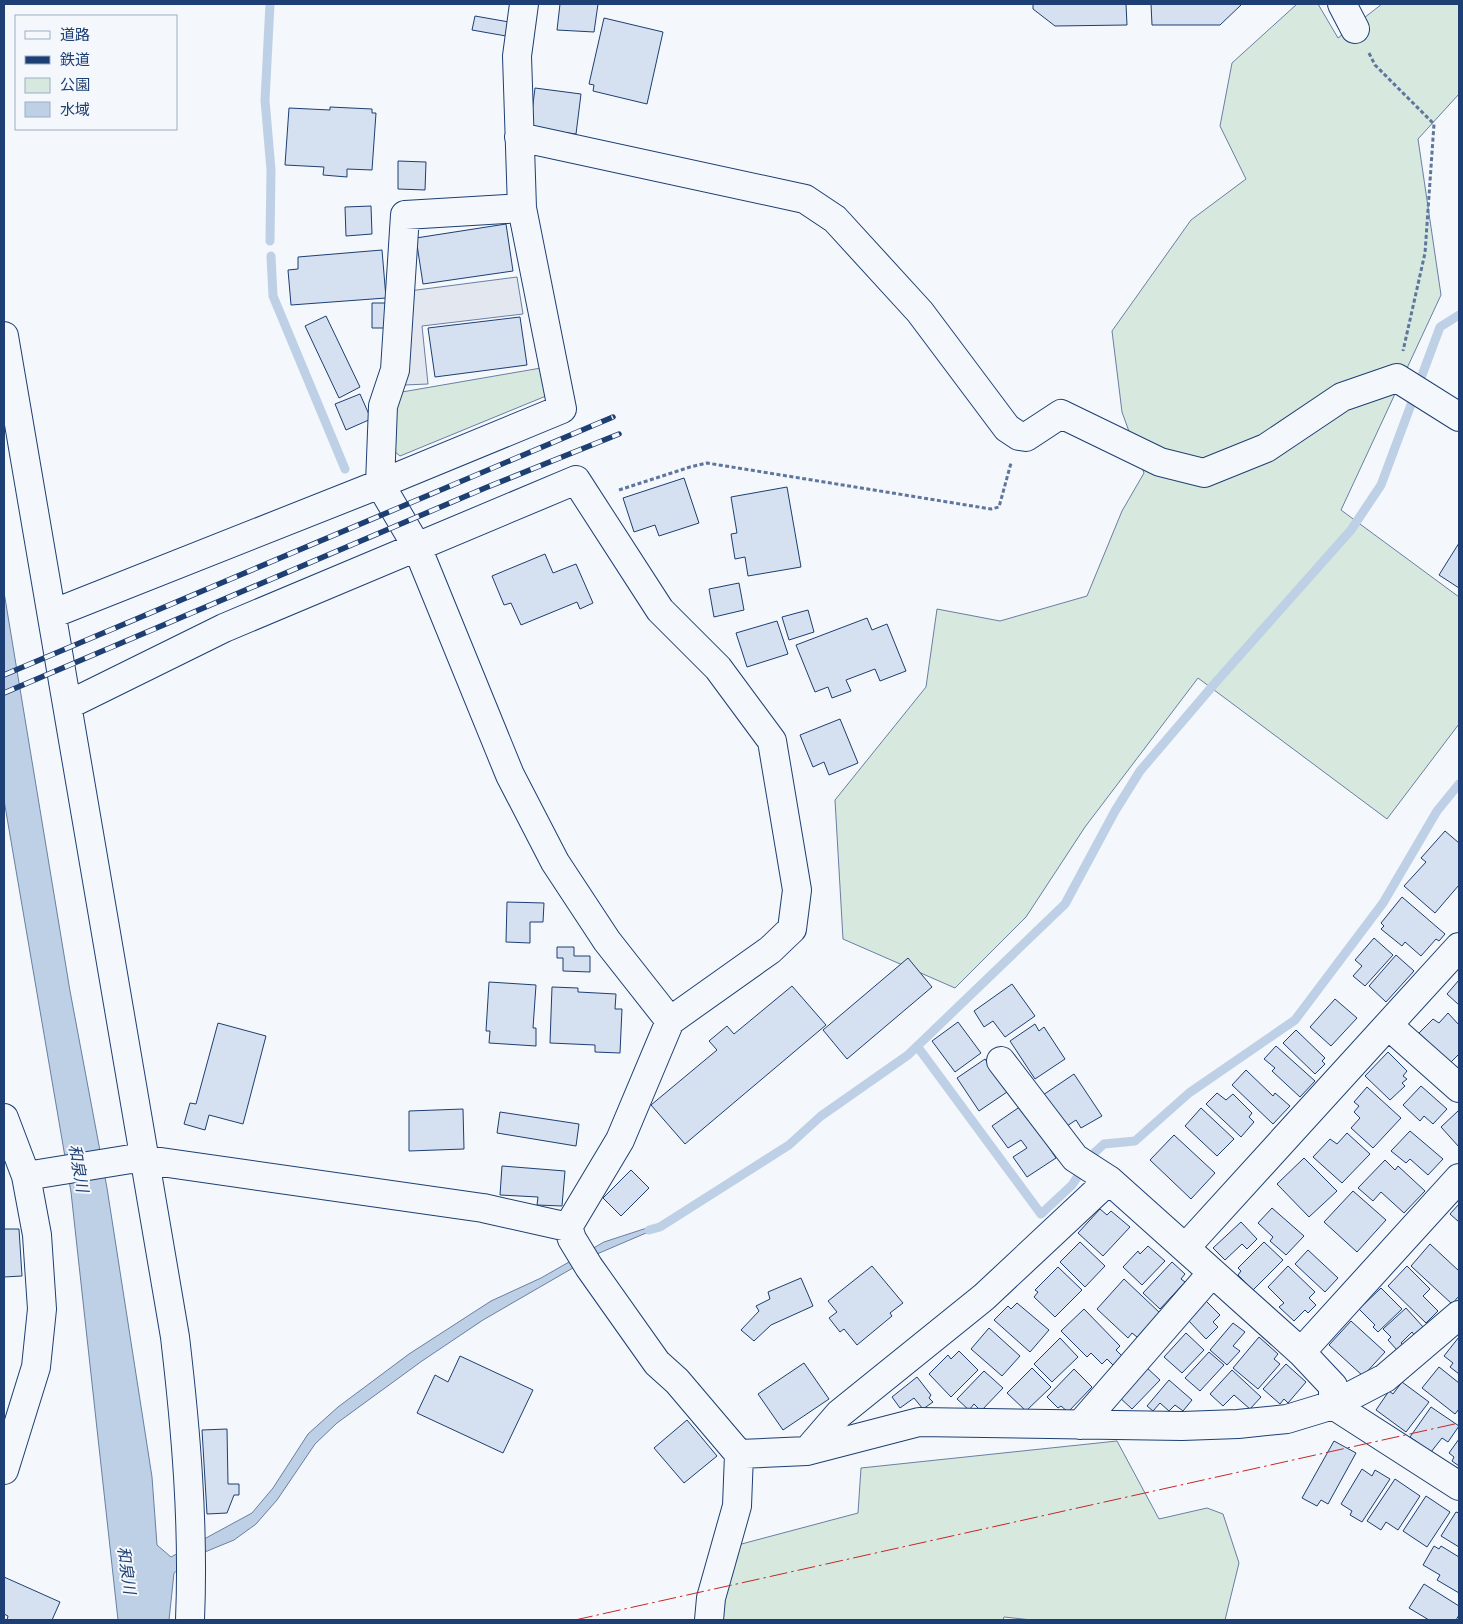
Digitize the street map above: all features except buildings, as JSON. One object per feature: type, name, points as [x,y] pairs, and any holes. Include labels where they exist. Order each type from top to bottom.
[{"type":"street","points":[[52,614],[380,484],[562,408],[522,208],[517,56],[524,4]]},
{"type":"street","points":[[1342,4],[1355,29]]},
{"type":"street","points":[[519,137],[805,198],[835,219],[920,312],[1007,428],[1019,436],[1026,437],[1061,414],[1160,462],[1204,473],[1266,448],[1342,397],[1411,386],[1459,418]]},
{"type":"street","points":[[522,208],[405,215],[395,370],[383,406],[380,484],[417,547],[510,775],[555,862],[607,940],[670,1021]]},
{"type":"street","points":[[4,336],[68,705],[135,1160],[175,1337],[186,1437],[192,1579],[190,1620]]},
{"type":"street","points":[[68,705],[224,628],[576,480],[587,501],[660,610],[718,668],[772,741],[797,890],[792,929],[770,950],[670,1021],[620,1140],[570,1233]]},
{"type":"street","points":[[1185,1248],[1459,947]]},
{"type":"street","points":[[1388,1026],[1459,1088]]},
{"type":"street","points":[[1001,1061],[1075,1158],[1108,1180],[1301,1352],[1333,1386],[1333,1405]]},
{"type":"street","points":[[4,1118],[26,1176],[37,1235],[42,1309],[36,1367],[4,1470]]},
{"type":"street","points":[[26,1176],[135,1160],[483,1208],[570,1233],[589,1267],[657,1363],[677,1381],[738,1454],[737,1506],[711,1598],[709,1620]]},
{"type":"street","points":[[1301,1352],[1459,1178]]},
{"type":"street","points":[[807,1451],[840,1414],[984,1297],[1108,1180]]},
{"type":"street","points":[[1080,1425],[1212,1273]]},
{"type":"street","points":[[738,1454],[807,1451],[919,1422],[1080,1425],[1238,1424],[1287,1419],[1333,1405],[1385,1378],[1459,1315]]},
{"type":"street","points":[[1333,1405],[1459,1486]]},
{"type":"path","points":[[1376,65],[1434,124],[1425,254],[1411,386]]},
{"type":"path","points":[[587,501],[690,467],[708,464],[991,509],[999,507],[1019,436]]},
{"type":"green space","points":[[1297,4],[1318,4],[1338,38],[1382,4],[1459,4],[1459,94],[1418,139],[1441,295],[1341,510],[1459,597],[1459,724],[1387,819],[1198,678],[1085,827],[1026,917],[955,988],[843,939],[835,800],[926,687],[937,609],[1000,621],[1087,596],[1122,511],[1144,473],[1122,412],[1112,331],[1191,220],[1246,179],[1220,126],[1232,63]]},
{"type":"green space","points":[[541,368],[546,396],[400,456],[388,446],[392,413],[402,392]]},
{"type":"green space","points":[[1117,1441],[1159,1519],[1207,1508],[1223,1514],[1239,1563],[1225,1620],[1032,1620],[1004,1617],[1003,1620],[716,1620],[734,1546],[858,1513],[861,1468]]},
{"type":"shaded area","points":[[517,277],[523,314],[422,326],[428,384],[404,385],[409,291]]},
{"type":"water","name":"和泉川","points":[[4,592],[70,991],[107,1188],[152,1477],[157,1545],[171,1557],[252,1513],[273,1488],[308,1434],[338,1407],[409,1354],[491,1301],[541,1278],[604,1242],[656,1225],[768,1157],[730,1184],[660,1227],[597,1254],[483,1320],[422,1361],[337,1423],[315,1444],[277,1500],[256,1524],[234,1540],[200,1554],[174,1573],[169,1620],[118,1620],[71,1192],[4,800]]},
{"type":"waterway","points":[[270,4],[265,100],[271,170],[270,241]]},
{"type":"waterway","points":[[271,256],[273,296],[345,469]]},
{"type":"waterway","points":[[649,1230],[660,1227],[789,1145],[821,1116],[908,1055],[1065,904],[1115,811],[1140,771],[1351,530],[1381,485],[1440,327],[1459,315]]},
{"type":"waterway","points":[[917,1046],[1041,1214],[1072,1185],[1093,1154],[1104,1144],[1135,1141],[1189,1093],[1295,1020],[1383,903],[1437,811],[1459,784]]},
{"type":"railway","points":[[4,675],[613,417]]},
{"type":"railway","points":[[4,693],[485,488],[619,434]]},
{"type":"power","points":[[575,1620],[1459,1423]]}]
